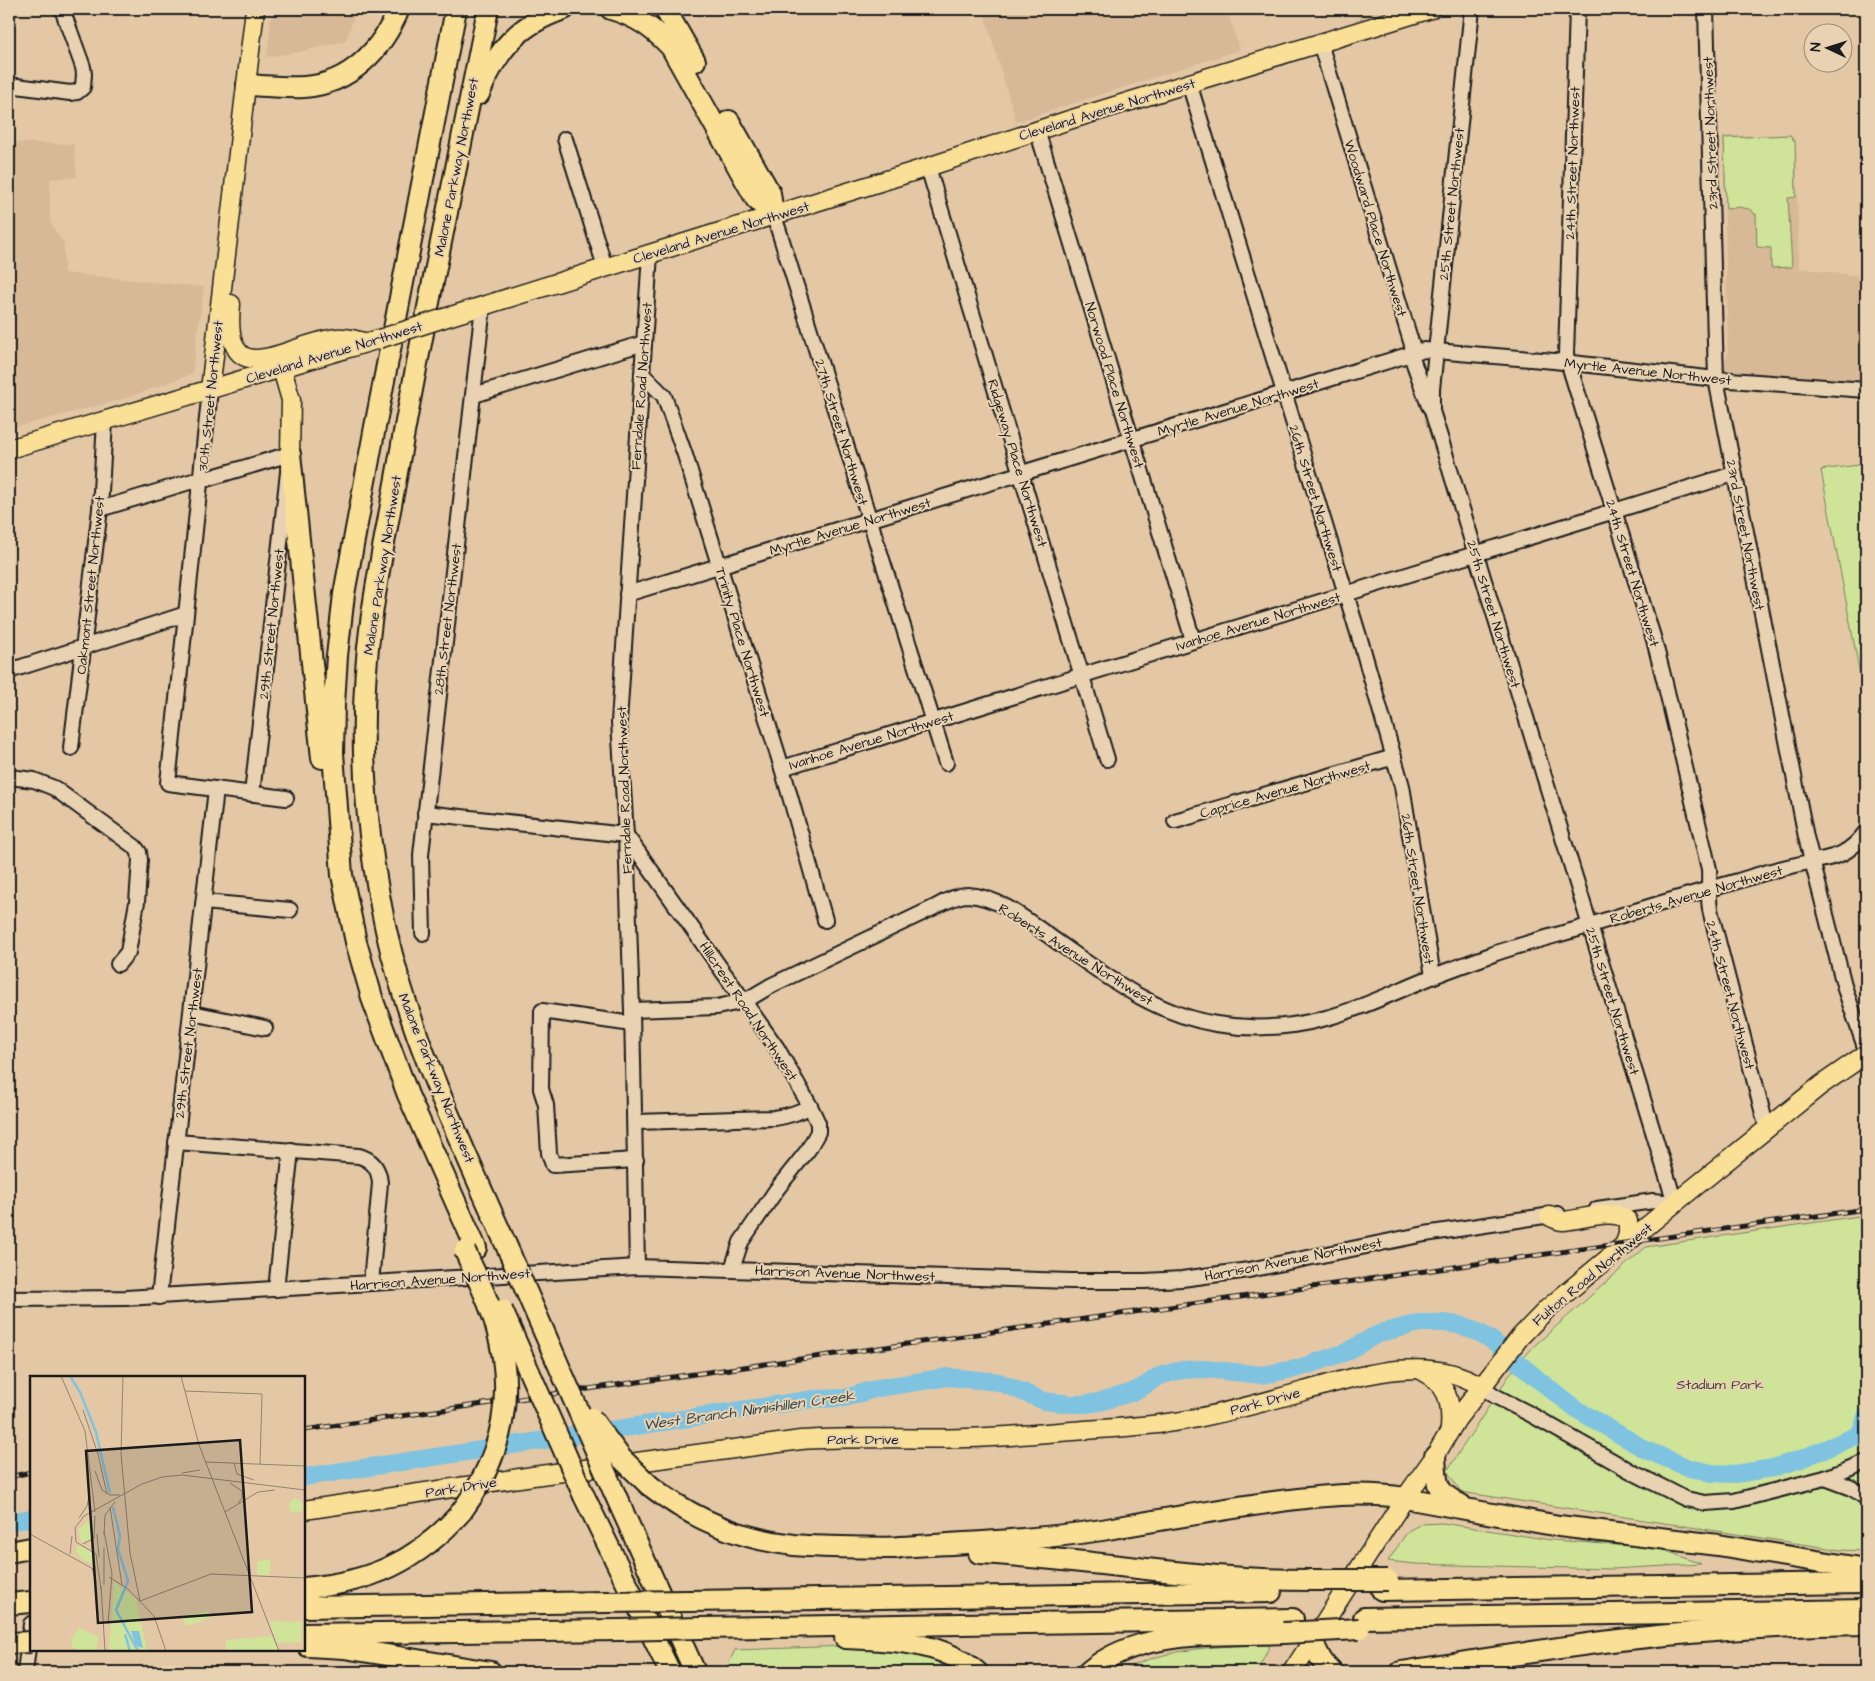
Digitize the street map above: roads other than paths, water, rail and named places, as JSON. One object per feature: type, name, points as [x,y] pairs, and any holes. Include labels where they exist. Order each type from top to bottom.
[{"type":"highway","points":[[247,85],[304,87],[341,77],[366,60],[380,45],[399,9]]},
{"type":"highway","points":[[342,875],[334,783],[334,704],[344,594],[376,418],[456,9]]},
{"type":"highway","name":"Malone Parkway Northwest","points":[[488,9],[433,281],[375,588],[365,691],[365,775],[372,850],[386,931],[413,1023],[436,1081],[547,1337]]},
{"type":"highway","points":[[462,140],[484,82],[504,48],[524,28],[536,20],[564,9]]},
{"type":"highway","points":[[611,9],[644,22],[656,31],[671,47],[756,199],[772,216]]},
{"type":"highway","points":[[665,9],[770,193],[772,216]]},
{"type":"highway","points":[[290,454],[326,794],[361,959],[390,1050],[400,1099],[584,1496],[670,1672]]},
{"type":"highway","points":[[305,1588],[319,1587],[368,1576],[405,1560],[436,1538],[462,1511],[482,1480],[494,1455],[502,1427],[506,1395],[504,1356],[497,1326],[484,1293],[471,1250]]},
{"type":"highway","points":[[547,1337],[598,1429],[621,1458],[649,1485],[686,1512],[742,1535],[766,1541],[796,1545],[1045,1557],[1313,1586]]},
{"type":"highway","points":[[547,1337],[574,1402],[695,1672]]},
{"type":"highway","points":[[1435,1456],[1437,1481],[1444,1496],[1467,1509]]},
{"type":"highway","points":[[884,1548],[1065,1535],[1226,1508],[1359,1493],[1384,1494],[1559,1526],[1718,1545],[1866,1569]]},
{"type":"highway","points":[[608,1546],[660,1672]]},
{"type":"highway","points":[[9,1552],[30,1548]]},
{"type":"highway","points":[[305,1607],[689,1601],[1313,1586],[1385,1585],[1519,1588],[1866,1583]]},
{"type":"highway","points":[[9,1604],[30,1602]]},
{"type":"highway","points":[[305,1634],[706,1628],[1288,1626],[1516,1616],[1866,1610]]},
{"type":"highway","points":[[9,1615],[30,1613]]},
{"type":"highway","points":[[1401,1672],[1628,1639],[1770,1627],[1866,1624]]},
{"type":"highway","points":[[1088,1672],[1114,1654],[1158,1640],[1288,1626]]},
{"type":"highway","points":[[706,1628],[754,1637],[871,1639],[912,1644],[933,1648],[953,1656],[977,1672]]},
{"type":"highway","points":[[9,1643],[30,1642]]},
{"type":"highway","points":[[1313,1642],[1325,1667],[1332,1672]]},
{"type":"highway","points":[[305,1645],[354,1650],[491,1672]]},
{"type":"main road","name":"30th Street Northwest","points":[[210,390],[255,9]]},
{"type":"main road","name":"Cleveland Avenue Northwest","points":[[9,448],[373,341],[928,167],[1037,130],[1431,9]]},
{"type":"main road","points":[[223,278],[231,303],[229,326],[232,341],[239,353],[248,359],[264,359],[340,337],[373,341]]},
{"type":"main road","points":[[282,369],[291,397],[290,454]]},
{"type":"main road","name":"Fulton Road Northwest","points":[[1292,1672],[1405,1498],[1435,1456],[1450,1430],[1484,1382],[1520,1337],[1548,1308],[1675,1203],[1821,1085],[1866,1052]]},
{"type":"main road","points":[[1549,1216],[1561,1221],[1620,1215],[1628,1221],[1628,1234],[1624,1246]]},
{"type":"main road","points":[[1420,1370],[1432,1376],[1444,1388],[1450,1409],[1450,1430]]},
{"type":"main road","name":"Park Drive","points":[[305,1510],[533,1476],[801,1440],[838,1438],[968,1438],[1135,1427],[1184,1421],[1376,1373],[1420,1370],[1484,1382]]},
{"type":"street","points":[[9,85],[64,93],[77,92],[84,84],[84,74],[62,9]]},
{"type":"street","name":"25th Street Northwest","points":[[1472,9],[1431,394],[1432,411],[1675,1203]]},
{"type":"street","name":"24th Street Northwest","points":[[1578,9],[1565,347],[1568,363],[1665,683],[1709,869],[1708,898],[1710,914],[1767,1129]]},
{"type":"street","name":"23rd Street Northwest","points":[[1706,9],[1716,380],[1769,655],[1812,862],[1846,989],[1866,1052]]},
{"type":"street","name":"Woodward Place Northwest","points":[[1320,43],[1409,336],[1413,361],[1425,399],[1432,411]]},
{"type":"street","name":"26th Street Northwest","points":[[1189,83],[1402,786],[1433,976]]},
{"type":"street","name":"Norwood Place Northwest","points":[[1037,130],[1193,640]]},
{"type":"street","points":[[565,139],[605,267]]},
{"type":"street","name":"Ridgeway Place Northwest","points":[[928,167],[1107,759]]},
{"type":"street","name":"27th Street Northwest","points":[[772,216],[778,228],[946,763]]},
{"type":"street","name":"Ferndale Road Northwest","points":[[637,1267],[632,1017],[626,836],[619,722],[650,254]]},
{"type":"street","name":"28th Street Northwest","points":[[423,933],[420,855],[483,306]]},
{"type":"street","points":[[474,395],[644,343]]},
{"type":"street","name":"Myrtle Avenue Northwest","points":[[627,594],[1424,350],[1568,363],[1716,380],[1866,390]]},
{"type":"street","name":"Trinity Place Northwest","points":[[642,374],[664,396],[694,480],[782,768],[826,920]]},
{"type":"street","name":"30th Street Northwest","points":[[210,390],[168,783],[216,789]]},
{"type":"street","name":"Oakmont Street Northwest","points":[[71,748],[100,509],[105,420]]},
{"type":"street","points":[[100,509],[290,454]]},
{"type":"street","name":"29th Street Northwest","points":[[252,794],[290,454]]},
{"type":"street","name":"Ivanhoe Avenue Northwest","points":[[782,768],[1734,474]]},
{"type":"street","points":[[9,671],[186,614]]},
{"type":"street","name":"Caprice Avenue Northwest","points":[[1175,821],[1394,757]]},
{"type":"street","points":[[9,777],[41,782],[54,788],[135,847],[139,852],[137,902],[128,952],[118,964]]},
{"type":"street","points":[[216,789],[286,798]]},
{"type":"street","name":"29th Street Northwest","points":[[159,1297],[216,789]]},
{"type":"street","points":[[425,813],[626,836]]},
{"type":"street","name":"Roberts Avenue Northwest","points":[[636,1160],[554,1165],[549,1153],[546,1105],[541,1089],[542,1011],[632,1017],[718,1007],[744,1001],[772,985],[959,896],[974,896],[1002,906],[1139,997],[1173,1012],[1216,1024],[1261,1028],[1306,1023],[1350,1011],[1433,976],[1532,941],[1796,864],[1838,856],[1851,849],[1866,832]]},
{"type":"street","name":"Hillcrest Road Northwest","points":[[626,836],[777,1048],[818,1123],[818,1132],[808,1150],[777,1189],[740,1242],[732,1269]]},
{"type":"street","points":[[204,902],[290,910]]},
{"type":"street","points":[[192,1013],[265,1028]]},
{"type":"street","points":[[635,1122],[774,1118],[801,1112],[810,1106]]},
{"type":"street","points":[[176,1142],[291,1150],[366,1158],[377,1168],[380,1183],[380,1200],[371,1284]]},
{"type":"street","points":[[276,1289],[291,1150]]},
{"type":"street","name":"Harrison Avenue Northwest","points":[[9,1299],[66,1300],[159,1297],[637,1267],[1070,1281],[1145,1281],[1192,1278],[1249,1270],[1425,1234],[1652,1201],[1675,1203]]},
{"type":"street","points":[[1484,1382],[1495,1396],[1686,1500],[1706,1503],[1734,1501],[1825,1478],[1866,1462]]},
{"type":"street","points":[[1825,1478],[1852,1488],[1866,1498]]},
{"type":"street","points":[[25,1672],[30,1632]]},
{"type":"waterway","name":"West Branch Nimishillen Creek","points":[[305,1477],[813,1399],[845,1398],[878,1388],[948,1377],[999,1382],[1044,1401],[1085,1404],[1130,1393],[1159,1376],[1182,1370],[1205,1369],[1262,1375],[1299,1368],[1346,1352],[1384,1332],[1420,1323],[1459,1325],[1480,1333],[1493,1341],[1576,1409],[1646,1450],[1689,1468],[1712,1473],[1735,1474],[1773,1468],[1801,1459],[1856,1436],[1861,1431],[1866,1417]]},
{"type":"waterway","name":"West Branch Nimishillen Creek","points":[[9,1522],[30,1518]]},
{"type":"railway","points":[[305,1430],[1866,1209]]},
{"type":"railway","points":[[9,1477],[30,1472]]},
{"type":"park label","name":"Stadium Park","points":[[1720,1384]]}]
